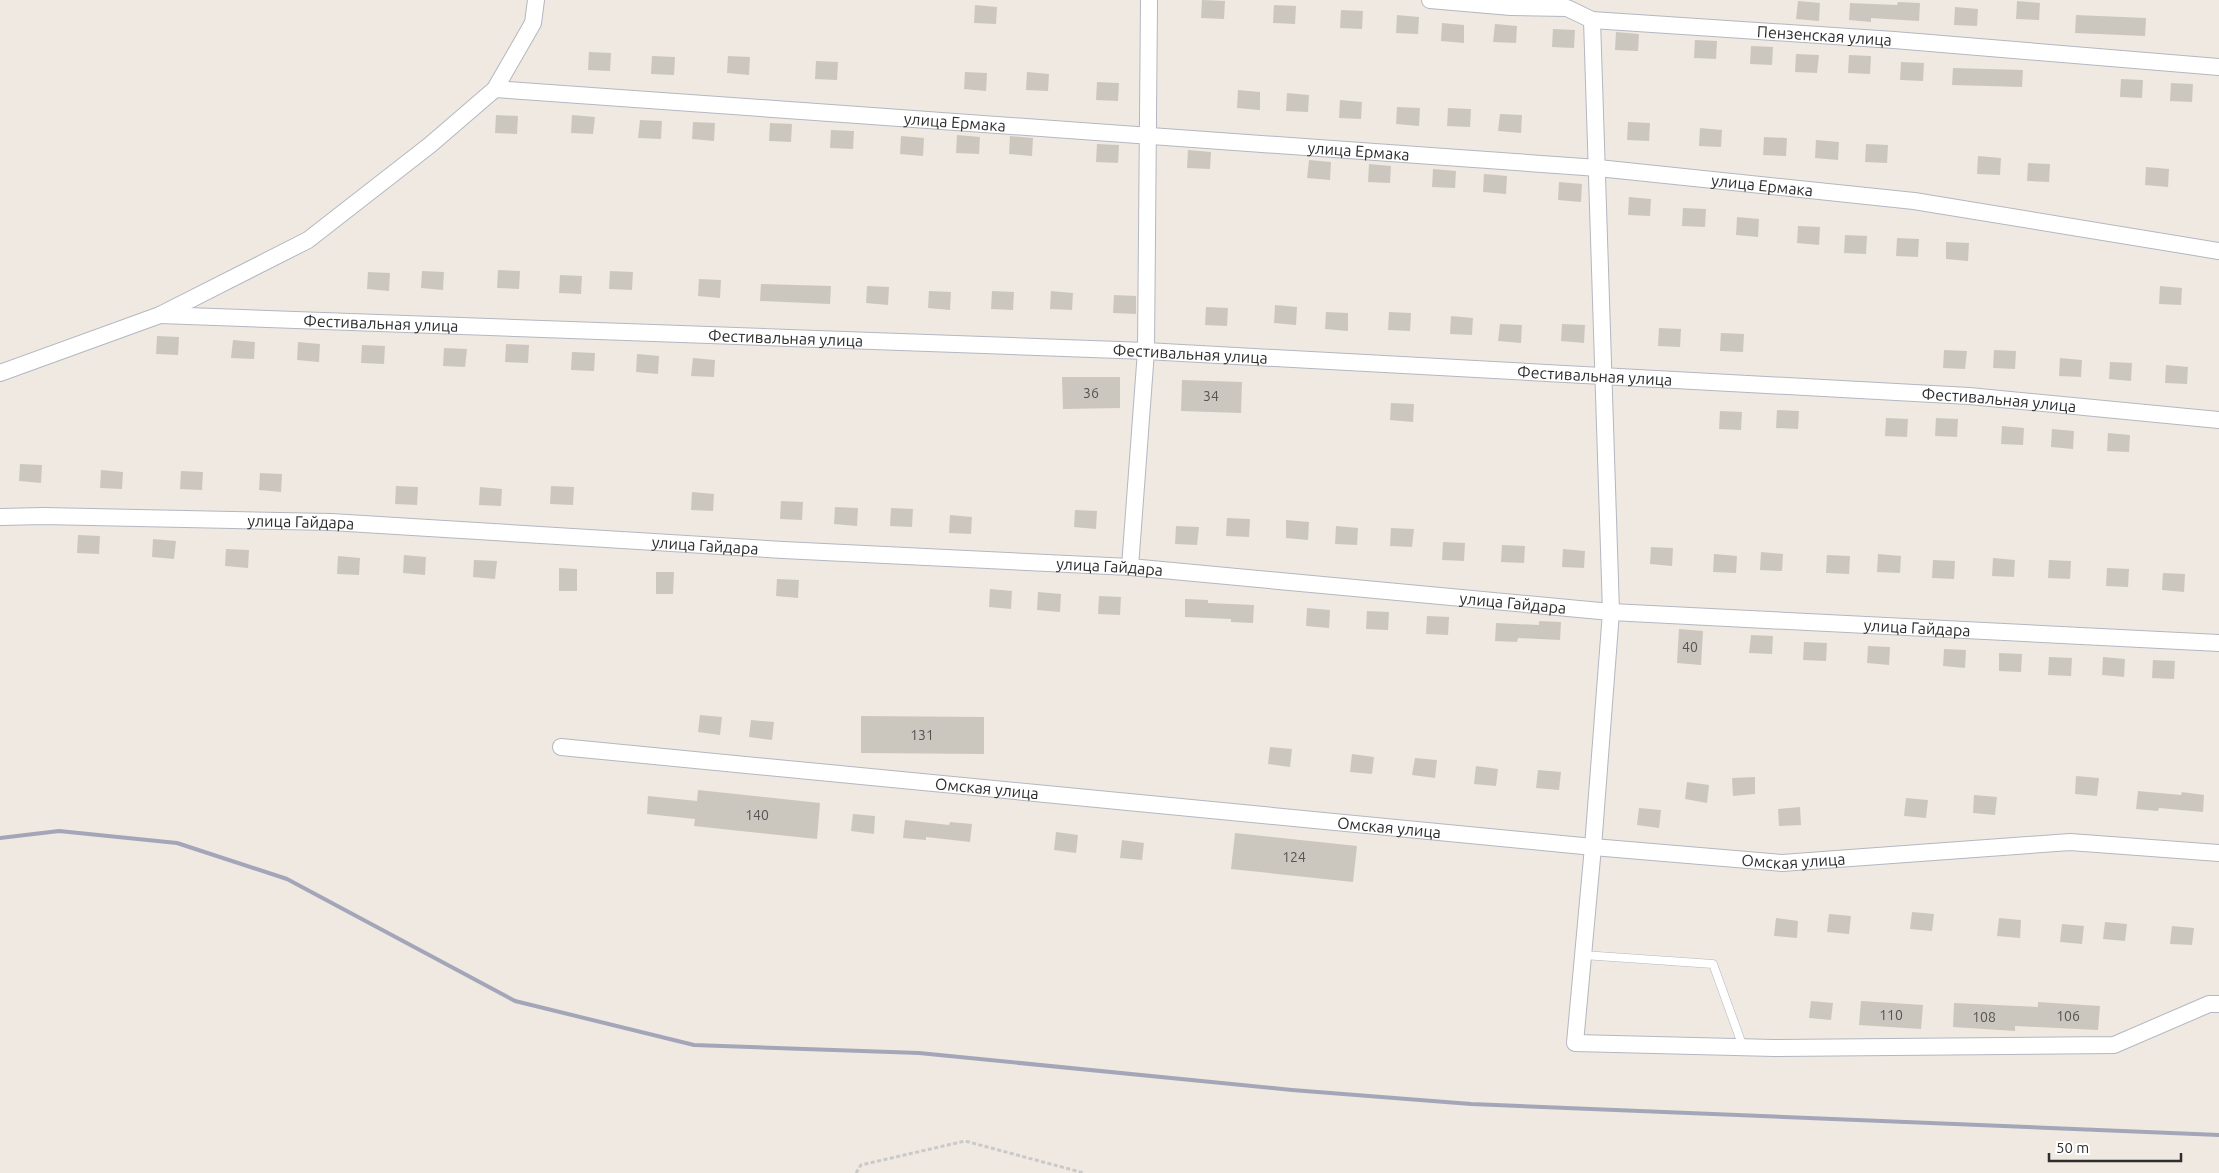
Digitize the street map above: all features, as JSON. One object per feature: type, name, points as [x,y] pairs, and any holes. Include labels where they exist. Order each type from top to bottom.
[{"type":"street","points":[[0,373],[160,315],[308,240],[430,146],[495,89],[533,24],[536,0]]},
{"type":"street","points":[[1130,567],[1146,351],[1149,0]]},
{"type":"street","name":"Пензенская улица","points":[[1430,0],[1511,7],[1568,4],[1592,20],[1894,40],[2219,67]]},
{"type":"street","points":[[1592,20],[1611,612],[1593,847],[1575,1043],[1743,1047],[2114,1044],[2209,1004],[2219,1004]]},
{"type":"street","name":"улица Ермака","points":[[495,89],[1148,134],[1598,168],[1914,200],[2219,251]]},
{"type":"street","name":"Фестивальная улица","points":[[160,315],[1146,351],[1969,396],[2219,420]]},
{"type":"street","name":"улица Гайдара","points":[[0,517],[43,516],[331,522],[783,550],[1130,567],[1611,612],[2219,643]]},
{"type":"street","name":"Омская улица","points":[[561,747],[1593,847],[1782,863],[2070,842],[2219,853]]},
{"type":"lane","points":[[1583,955],[1713,964],[1743,1047]]},
{"type":"path","points":[[856,1173],[861,1165],[965,1141],[1084,1173]]},
{"type":"building","points":[[1202,0],[1225,1],[1224,19],[1201,18]]},
{"type":"building","points":[[1798,1],[1820,3],[1819,21],[1796,19]]},
{"type":"building","points":[[2017,1],[2040,3],[2039,20],[2016,19]]},
{"type":"building","points":[[1898,2],[1920,3],[1919,21],[1871,18],[1871,22],[1849,20],[1850,3],[1897,5]]},
{"type":"building","points":[[975,5],[997,7],[996,24],[974,23]]},
{"type":"building","points":[[1274,5],[1296,6],[1295,24],[1273,23]]},
{"type":"building","points":[[1955,7],[1978,9],[1977,26],[1954,25]]},
{"type":"building","points":[[1341,10],[1363,11],[1362,29],[1340,28]]},
{"type":"building","points":[[1397,15],[1419,17],[1418,34],[1396,33]]},
{"type":"building","points":[[2076,15],[2146,18],[2145,36],[2075,33]]},
{"type":"building","points":[[1442,23],[1464,25],[1464,43],[1441,41]]},
{"type":"building","points":[[1495,24],[1517,26],[1516,43],[1493,42]]},
{"type":"building","points":[[1553,29],[1575,30],[1574,48],[1552,47]]},
{"type":"building","points":[[1616,32],[1639,34],[1638,51],[1615,50]]},
{"type":"building","points":[[1695,40],[1717,41],[1716,59],[1694,58]]},
{"type":"building","points":[[1751,46],[1773,47],[1772,65],[1750,64]]},
{"type":"building","points":[[589,52],[611,53],[610,71],[588,70]]},
{"type":"building","points":[[1796,54],[1819,55],[1817,73],[1795,72]]},
{"type":"building","points":[[1849,55],[1871,56],[1870,74],[1848,73]]},
{"type":"building","points":[[652,56],[675,57],[674,75],[651,74]]},
{"type":"building","points":[[728,56],[750,57],[749,75],[727,73]]},
{"type":"building","points":[[816,61],[838,62],[837,80],[815,79]]},
{"type":"building","points":[[1901,62],[1924,63],[1923,81],[1900,80]]},
{"type":"building","points":[[1953,68],[2023,70],[2022,87],[1952,85]]},
{"type":"building","points":[[965,72],[987,73],[986,91],[964,89]]},
{"type":"building","points":[[1027,72],[1049,74],[1048,91],[1026,90]]},
{"type":"building","points":[[2121,79],[2143,80],[2142,98],[2120,97]]},
{"type":"building","points":[[1097,82],[1119,83],[1118,101],[1096,100]]},
{"type":"building","points":[[2171,83],[2193,84],[2192,102],[2170,101]]},
{"type":"building","points":[[1238,90],[1260,92],[1260,110],[1237,108]]},
{"type":"building","points":[[1287,93],[1309,95],[1308,112],[1286,111]]},
{"type":"building","points":[[1340,100],[1362,102],[1361,119],[1339,118]]},
{"type":"building","points":[[1397,107],[1420,108],[1419,126],[1396,124]]},
{"type":"building","points":[[1448,108],[1471,109],[1470,127],[1447,126]]},
{"type":"building","points":[[1500,114],[1522,115],[1521,133],[1498,131]]},
{"type":"building","points":[[496,115],[518,116],[517,134],[495,133]]},
{"type":"building","points":[[572,115],[595,117],[593,134],[571,133]]},
{"type":"building","points":[[640,120],[662,121],[661,139],[638,138]]},
{"type":"building","points":[[693,122],[715,123],[714,141],[692,139]]},
{"type":"building","points":[[1628,122],[1650,123],[1649,141],[1627,140]]},
{"type":"building","points":[[770,123],[792,124],[791,142],[769,141]]},
{"type":"building","points":[[1700,128],[1722,130],[1721,147],[1699,146]]},
{"type":"building","points":[[831,130],[854,131],[853,149],[830,148]]},
{"type":"building","points":[[957,135],[980,137],[979,154],[956,153]]},
{"type":"building","points":[[901,136],[924,138],[923,156],[900,154]]},
{"type":"building","points":[[1010,136],[1033,138],[1032,156],[1009,154]]},
{"type":"building","points":[[1764,137],[1787,138],[1786,156],[1763,155]]},
{"type":"building","points":[[1816,140],[1839,142],[1838,160],[1815,158]]},
{"type":"building","points":[[1097,144],[1119,145],[1118,163],[1096,162]]},
{"type":"building","points":[[1866,144],[1888,145],[1887,163],[1865,162]]},
{"type":"building","points":[[1188,150],[1211,152],[1210,169],[1187,168]]},
{"type":"building","points":[[1978,156],[2001,158],[2000,175],[1977,174]]},
{"type":"building","points":[[1309,160],[1331,162],[1330,180],[1307,178]]},
{"type":"building","points":[[2028,163],[2050,164],[2049,182],[2027,181]]},
{"type":"building","points":[[1369,164],[1391,166],[1390,183],[1368,182]]},
{"type":"building","points":[[2146,167],[2169,169],[2168,187],[2145,185]]},
{"type":"building","points":[[1433,169],[1456,171],[1455,188],[1432,187]]},
{"type":"building","points":[[1484,174],[1507,176],[1506,194],[1483,192]]},
{"type":"building","points":[[1559,182],[1582,184],[1581,202],[1558,200]]},
{"type":"building","points":[[1629,197],[1651,199],[1650,216],[1628,215]]},
{"type":"building","points":[[1683,208],[1706,209],[1705,227],[1682,226]]},
{"type":"building","points":[[1737,217],[1759,219],[1758,237],[1736,235]]},
{"type":"building","points":[[1798,226],[1820,227],[1819,245],[1797,243]]},
{"type":"building","points":[[1845,235],[1867,236],[1866,254],[1844,253]]},
{"type":"building","points":[[1897,238],[1919,239],[1918,257],[1896,256]]},
{"type":"building","points":[[1946,242],[1969,243],[1968,261],[1946,259]]},
{"type":"building","points":[[498,270],[520,271],[519,289],[497,288]]},
{"type":"building","points":[[422,271],[444,272],[443,290],[421,288]]},
{"type":"building","points":[[610,271],[633,272],[632,290],[609,289]]},
{"type":"building","points":[[368,272],[390,273],[389,291],[367,289]]},
{"type":"building","points":[[560,275],[582,276],[581,294],[559,293]]},
{"type":"building","points":[[699,279],[721,280],[720,298],[698,296]]},
{"type":"building","points":[[761,284],[831,286],[830,304],[760,301]]},
{"type":"building","points":[[867,286],[889,287],[888,305],[866,303]]},
{"type":"building","points":[[2160,286],[2182,288],[2181,305],[2159,304]]},
{"type":"building","points":[[929,291],[951,292],[950,310],[928,308]]},
{"type":"building","points":[[992,291],[1014,292],[1013,310],[991,309]]},
{"type":"building","points":[[1051,291],[1073,293],[1072,310],[1050,309]]},
{"type":"building","points":[[1114,295],[1136,296],[1136,314],[1113,313]]},
{"type":"building","points":[[1275,305],[1297,307],[1296,325],[1274,323]]},
{"type":"building","points":[[1206,307],[1228,308],[1227,326],[1205,325]]},
{"type":"building","points":[[1326,312],[1348,313],[1348,331],[1325,329]]},
{"type":"building","points":[[1389,312],[1411,313],[1410,331],[1388,330]]},
{"type":"building","points":[[1451,316],[1473,318],[1472,335],[1450,334]]},
{"type":"building","points":[[1500,324],[1522,325],[1521,343],[1498,341]]},
{"type":"building","points":[[1562,324],[1585,325],[1584,343],[1561,341]]},
{"type":"building","points":[[1659,328],[1681,329],[1680,347],[1658,346]]},
{"type":"building","points":[[1721,333],[1744,334],[1743,352],[1720,351]]},
{"type":"building","points":[[157,336],[179,337],[178,355],[156,354]]},
{"type":"building","points":[[233,340],[255,342],[254,359],[231,358]]},
{"type":"building","points":[[298,342],[320,344],[319,362],[297,360]]},
{"type":"building","points":[[506,344],[529,345],[528,363],[505,362]]},
{"type":"building","points":[[362,345],[385,346],[384,364],[361,363]]},
{"type":"building","points":[[444,348],[467,349],[465,367],[443,366]]},
{"type":"building","points":[[1944,350],[1967,351],[1965,369],[1943,368]]},
{"type":"building","points":[[1994,350],[2016,351],[2015,369],[1993,368]]},
{"type":"building","points":[[572,352],[595,353],[594,371],[571,370]]},
{"type":"building","points":[[637,354],[659,356],[658,374],[636,372]]},
{"type":"building","points":[[693,358],[715,360],[714,377],[691,376]]},
{"type":"building","points":[[2060,358],[2082,360],[2081,377],[2059,376]]},
{"type":"building","points":[[2110,362],[2132,363],[2131,381],[2109,379]]},
{"type":"building","points":[[2166,365],[2188,367],[2187,384],[2165,383]]},
{"type":"building","points":[[1062,377],[1120,377],[1120,408],[1063,409]]},
{"type":"building","points":[[1182,380],[1242,382],[1241,413],[1181,411]]},
{"type":"building","points":[[1391,403],[1414,404],[1413,422],[1390,420]]},
{"type":"building","points":[[1777,410],[1799,411],[1798,429],[1776,428]]},
{"type":"building","points":[[1720,411],[1742,412],[1741,430],[1719,429]]},
{"type":"building","points":[[1886,418],[1908,419],[1907,437],[1885,436]]},
{"type":"building","points":[[1936,418],[1958,419],[1957,437],[1935,436]]},
{"type":"building","points":[[2002,426],[2024,428],[2023,445],[2001,444]]},
{"type":"building","points":[[2052,429],[2074,431],[2073,449],[2051,447]]},
{"type":"building","points":[[2108,433],[2130,435],[2129,452],[2107,451]]},
{"type":"building","points":[[20,464],[42,465],[41,483],[19,481]]},
{"type":"building","points":[[101,470],[123,472],[122,489],[100,488]]},
{"type":"building","points":[[181,471],[203,472],[202,490],[180,489]]},
{"type":"building","points":[[260,473],[282,474],[281,492],[259,490]]},
{"type":"building","points":[[396,486],[418,487],[417,505],[395,504]]},
{"type":"building","points":[[551,486],[574,487],[573,505],[550,504]]},
{"type":"building","points":[[480,487],[502,489],[501,506],[479,505]]},
{"type":"building","points":[[692,492],[714,494],[713,511],[691,510]]},
{"type":"building","points":[[781,501],[803,502],[802,520],[780,519]]},
{"type":"building","points":[[835,507],[858,508],[857,526],[834,524]]},
{"type":"building","points":[[891,508],[913,509],[912,527],[890,526]]},
{"type":"building","points":[[1075,510],[1097,511],[1096,529],[1074,527]]},
{"type":"building","points":[[950,515],[972,517],[971,534],[949,533]]},
{"type":"building","points":[[1227,518],[1250,519],[1249,537],[1226,536]]},
{"type":"building","points":[[1286,520],[1309,522],[1308,540],[1286,538]]},
{"type":"building","points":[[1176,526],[1199,527],[1197,545],[1175,544]]},
{"type":"building","points":[[1336,526],[1358,528],[1357,545],[1335,544]]},
{"type":"building","points":[[1391,528],[1414,529],[1412,547],[1390,546]]},
{"type":"building","points":[[78,535],[100,536],[99,554],[77,553]]},
{"type":"building","points":[[153,539],[176,541],[174,559],[152,557]]},
{"type":"building","points":[[1443,542],[1465,543],[1464,561],[1442,560]]},
{"type":"building","points":[[1502,545],[1525,546],[1524,563],[1501,562]]},
{"type":"building","points":[[1651,547],[1673,548],[1672,566],[1650,564]]},
{"type":"building","points":[[226,549],[249,550],[248,568],[225,566]]},
{"type":"building","points":[[1563,549],[1585,551],[1584,568],[1562,567]]},
{"type":"building","points":[[1761,552],[1783,554],[1782,571],[1760,570]]},
{"type":"building","points":[[1714,554],[1737,556],[1736,573],[1713,572]]},
{"type":"building","points":[[1878,554],[1901,556],[1900,573],[1877,572]]},
{"type":"building","points":[[404,555],[426,557],[425,575],[403,573]]},
{"type":"building","points":[[1827,555],[1850,556],[1849,574],[1826,573]]},
{"type":"building","points":[[338,556],[360,558],[359,575],[337,574]]},
{"type":"building","points":[[1993,558],[2015,560],[2014,577],[1992,576]]},
{"type":"building","points":[[474,560],[497,561],[495,579],[473,577]]},
{"type":"building","points":[[1933,560],[1955,561],[1954,579],[1932,578]]},
{"type":"building","points":[[2049,560],[2071,561],[2070,579],[2048,578]]},
{"type":"building","points":[[559,568],[577,569],[577,591],[559,591]]},
{"type":"building","points":[[2107,568],[2129,569],[2128,587],[2106,586]]},
{"type":"building","points":[[656,572],[674,572],[673,594],[656,594]]},
{"type":"building","points":[[2163,573],[2185,574],[2184,592],[2162,590]]},
{"type":"building","points":[[777,579],[799,580],[798,598],[776,596]]},
{"type":"building","points":[[990,589],[1012,591],[1011,609],[989,607]]},
{"type":"building","points":[[1038,592],[1061,594],[1060,612],[1037,610]]},
{"type":"building","points":[[1099,596],[1121,597],[1120,615],[1098,614]]},
{"type":"building","points":[[1185,599],[1208,600],[1208,603],[1254,605],[1253,623],[1231,622],[1231,619],[1185,617]]},
{"type":"building","points":[[1307,608],[1330,610],[1329,628],[1306,626]]},
{"type":"building","points":[[1367,611],[1389,612],[1388,630],[1366,629]]},
{"type":"building","points":[[1427,616],[1449,617],[1448,635],[1426,634]]},
{"type":"building","points":[[1539,621],[1561,622],[1560,640],[1518,638],[1517,642],[1495,641],[1496,623],[1539,625]]},
{"type":"building","points":[[1679,629],[1703,631],[1701,665],[1677,663]]},
{"type":"building","points":[[1751,635],[1773,636],[1772,654],[1749,653]]},
{"type":"building","points":[[1804,642],[1827,643],[1826,661],[1803,660]]},
{"type":"building","points":[[1868,646],[1890,647],[1889,665],[1867,663]]},
{"type":"building","points":[[1944,649],[1966,650],[1965,668],[1943,666]]},
{"type":"building","points":[[1999,653],[2022,654],[2021,672],[1999,671]]},
{"type":"building","points":[[2049,657],[2072,658],[2071,676],[2048,675]]},
{"type":"building","points":[[2103,657],[2125,659],[2124,677],[2102,675]]},
{"type":"building","points":[[2153,660],[2175,661],[2174,679],[2152,678]]},
{"type":"building","points":[[700,715],[722,717],[720,735],[698,732]]},
{"type":"building","points":[[861,716],[984,717],[984,754],[861,753]]},
{"type":"building","points":[[751,720],[774,722],[772,740],[749,737]]},
{"type":"building","points":[[1270,747],[1292,749],[1290,767],[1268,764]]},
{"type":"building","points":[[1352,754],[1374,757],[1372,774],[1350,772]]},
{"type":"building","points":[[1415,758],[1437,760],[1435,778],[1412,775]]},
{"type":"building","points":[[1476,766],[1498,769],[1496,786],[1474,784]]},
{"type":"building","points":[[1538,770],[1561,772],[1559,790],[1536,788]]},
{"type":"building","points":[[2076,776],[2099,778],[2097,796],[2075,794]]},
{"type":"building","points":[[1755,777],[1755,794],[1733,796],[1732,778]]},
{"type":"building","points":[[1687,782],[1709,785],[1707,803],[1685,799]]},
{"type":"building","points":[[698,790],[820,803],[817,839],[694,826],[695,819],[647,814],[648,796],[697,801]]},
{"type":"building","points":[[2138,791],[2181,795],[2182,792],[2204,795],[2203,812],[2159,808],[2158,811],[2136,809]]},
{"type":"building","points":[[1974,795],[1997,797],[1995,815],[1973,813]]},
{"type":"building","points":[[1906,798],[1928,800],[1926,818],[1904,816]]},
{"type":"building","points":[[1800,807],[1801,825],[1779,826],[1778,809]]},
{"type":"building","points":[[1639,808],[1661,810],[1659,828],[1637,825]]},
{"type":"building","points":[[853,814],[875,816],[874,834],[851,831]]},
{"type":"building","points":[[905,820],[949,825],[950,822],[972,824],[970,842],[926,837],[926,840],[903,838]]},
{"type":"building","points":[[1056,832],[1078,835],[1076,853],[1054,850]]},
{"type":"building","points":[[1235,833],[1357,846],[1353,882],[1231,869]]},
{"type":"building","points":[[1122,840],[1144,843],[1142,860],[1120,858]]},
{"type":"building","points":[[1912,912],[1934,914],[1932,931],[1910,929]]},
{"type":"building","points":[[1829,914],[1851,916],[1849,934],[1827,932]]},
{"type":"building","points":[[1776,918],[1798,921],[1797,938],[1774,936]]},
{"type":"building","points":[[1999,918],[2021,920],[2020,938],[1997,936]]},
{"type":"building","points":[[2105,922],[2127,924],[2125,941],[2103,939]]},
{"type":"building","points":[[2062,924],[2084,926],[2082,944],[2060,942]]},
{"type":"building","points":[[2172,926],[2194,928],[2192,945],[2170,944]]},
{"type":"building","points":[[1811,1001],[1833,1003],[1831,1020],[1809,1018]]},
{"type":"building","points":[[1861,1001],[1923,1005],[1921,1029],[1859,1025]]},
{"type":"building","points":[[2038,1002],[2100,1006],[2098,1030],[2015,1026],[2015,1031],[1953,1027],[1954,1003],[2038,1007]]},
{"type":"railway","points":[[0,838],[59,831],[177,843],[287,879],[515,1001],[694,1045],[919,1053],[1292,1090],[1471,1104],[2219,1135]]}]
